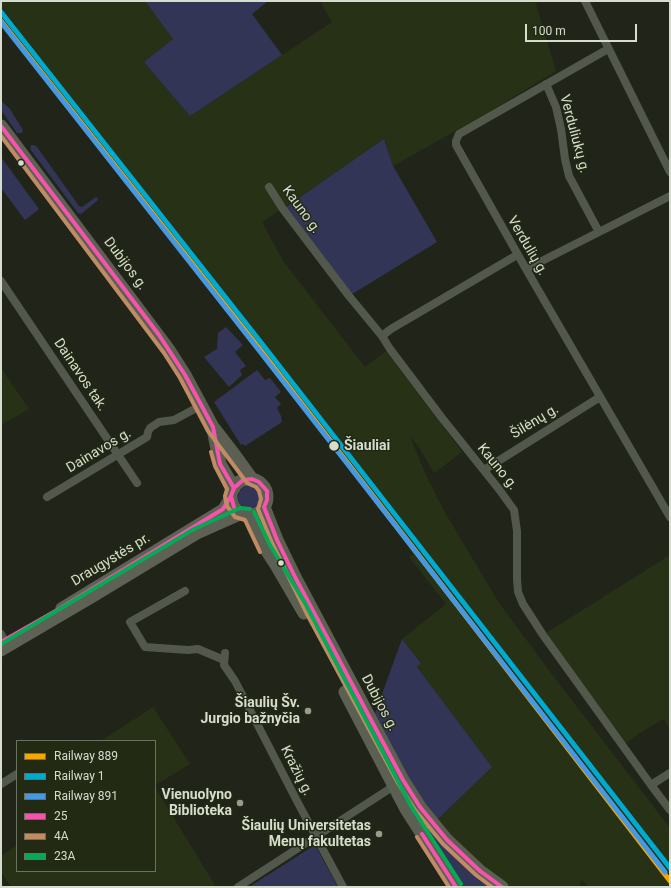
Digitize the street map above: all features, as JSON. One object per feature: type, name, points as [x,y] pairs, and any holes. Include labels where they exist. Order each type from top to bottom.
[{"type":"main road","name":"Dubijos g.","points":[[1,126],[159,336],[185,374],[213,427],[252,479]]},
{"type":"main road","name":"Dubijos g.","points":[[213,427],[220,464],[232,492]]},
{"type":"main road","points":[[252,479],[260,482],[267,492],[267,500],[264,507],[258,513],[246,514],[234,506],[232,492],[243,480],[252,479]]},
{"type":"main road","name":"Draugystės pr.","points":[[3,643],[223,509],[232,492]]},
{"type":"main road","name":"Dubijos g.","points":[[264,507],[277,540],[398,783],[406,809],[456,887]]},
{"type":"main road","name":"Dubijos g.","points":[[246,514],[300,606],[398,783],[447,840],[480,871],[502,887]]},
{"type":"main road","name":"Draugystės pr.","points":[[3,643],[100,594],[197,534],[246,514]]},
{"type":"street","points":[[585,1],[670,172]]},
{"type":"street","name":"Verdulių g.","points":[[608,49],[459,134],[456,140],[456,145],[517,255],[670,517]]},
{"type":"street","name":"Verduliukų g.","points":[[546,84],[556,107],[568,171],[599,232]]},
{"type":"street","name":"Kauno g.","points":[[269,187],[344,289],[382,336],[390,349],[458,439],[484,470],[514,510],[517,530],[518,592],[523,604],[543,635],[670,810]]},
{"type":"street","points":[[526,269],[670,196]]},
{"type":"street","points":[[382,336],[391,329],[517,255]]},
{"type":"street","name":"Dainavos tak.","points":[[1,281],[137,483]]},
{"type":"street","name":"Šilėnų g.","points":[[484,470],[600,397]]},
{"type":"street","name":"Dainavos g.","points":[[47,497],[147,437],[150,428],[159,422],[163,420],[174,420],[202,405]]},
{"type":"street","name":"Kražių g.","points":[[185,592],[130,622],[145,647],[188,650],[198,649],[224,656],[224,665],[235,681],[343,887]]},
{"type":"street","points":[[651,785],[670,773]]},
{"type":"street","points":[[1,784],[16,775]]},
{"type":"street","points":[[238,887],[398,783]]},
{"type":"shaded area","points":[[1,1],[145,1],[173,39],[144,62],[190,116],[332,22],[320,1],[535,1],[556,71],[489,112],[393,166],[385,140],[262,222],[283,261],[365,367],[386,351],[462,452],[434,473],[418,446],[410,436],[424,471],[443,509],[499,603],[670,828],[670,887],[589,887],[582,880],[578,887],[511,887],[490,873],[436,821],[492,767],[417,667],[421,662],[402,639],[446,604],[409,557],[413,554],[377,504],[1,27]]},
{"type":"shaded area","points":[[145,1],[268,1],[252,14],[282,55],[190,116],[144,62],[173,39]]},
{"type":"shaded area","points":[[1,101],[10,109],[23,130],[22,133],[17,133],[1,110]]},
{"type":"shaded area","points":[[384,139],[393,166],[437,242],[349,296],[283,209]]},
{"type":"shaded area","points":[[31,145],[37,147],[79,206],[82,207],[96,197],[98,199],[97,201],[81,214],[78,213],[30,149]]},
{"type":"shaded area","points":[[1,157],[39,209],[25,220],[1,188]]},
{"type":"shaded area","points":[[226,327],[243,345],[235,352],[246,366],[240,370],[242,375],[229,387],[204,357],[217,349],[218,333]]},
{"type":"shaded area","points":[[1,368],[29,409],[1,425]]},
{"type":"shaded area","points":[[257,370],[265,380],[270,378],[281,392],[275,397],[281,404],[277,408],[282,422],[245,446],[243,444],[241,445],[214,402]]},
{"type":"shaded area","points":[[249,486],[257,489],[260,497],[257,505],[249,508],[241,505],[238,497],[241,489]]},
{"type":"shaded area","points":[[670,555],[670,730],[664,719],[623,745],[543,635]]},
{"type":"shaded area","points":[[402,639],[421,663],[417,667],[492,767],[436,821],[427,810],[374,716]]},
{"type":"shaded area","points":[[153,707],[190,764],[156,784],[156,740],[103,740]]},
{"type":"shaded area","points":[[156,789],[216,887],[11,887],[1,872],[1,856],[16,846],[16,872],[156,872]]},
{"type":"shaded area","points":[[404,793],[495,887],[465,887],[460,882]]},
{"type":"shaded area","points":[[315,845],[338,887],[249,887]]},
{"type":"rail line","name":"1","points":[[1,12],[263,345],[670,868]]},
{"type":"rail line","name":"889","points":[[1,21],[259,348],[670,881]]},
{"type":"rail line","name":"891","points":[[1,22],[258,349],[665,872]]},
{"type":"transit line","name":"25","points":[[1,126],[159,335],[185,375],[213,427],[220,464],[234,488]]},
{"type":"transit line","name":"4A","points":[[1,136],[164,353],[180,378],[208,431],[247,483],[256,487],[259,491],[261,499],[258,509],[272,543],[308,616],[398,783],[415,810],[443,844],[476,875],[492,887]]},
{"type":"transit line","name":"4A","points":[[211,452],[215,466],[227,489],[225,496],[227,506],[235,517],[245,520],[260,552]]},
{"type":"transit line","name":"25","points":[[234,507],[231,496],[234,488],[243,480],[252,479],[259,482],[267,491],[267,500],[264,507]]},
{"type":"transit line","name":"25","points":[[1,642],[59,609],[223,509],[234,488]]},
{"type":"transit line","name":"25","points":[[264,507],[277,540],[295,577],[403,780],[420,807],[447,840],[480,871],[502,887]]},
{"type":"transit line","name":"23A","points":[[1,644],[194,529],[240,508],[250,509]]},
{"type":"transit line","name":"23A","points":[[254,512],[270,545],[305,603],[411,806],[461,884]]},
{"type":"transit line","name":"25","points":[[422,834],[456,887]]},
{"type":"transit line","name":"4A","points":[[417,837],[449,887]]},
{"type":"place","name":"Šiauliai","points":[[334,446]]},
{"type":"place","name":"Šiaulių Šv. Jurgio bažnyčia","points":[[308,711]]},
{"type":"place","name":"Vienuolyno Biblioteka","points":[[240,803]]},
{"type":"place","name":"Šiaulių Universitetas Menų fakultetas","points":[[379,834]]}]
